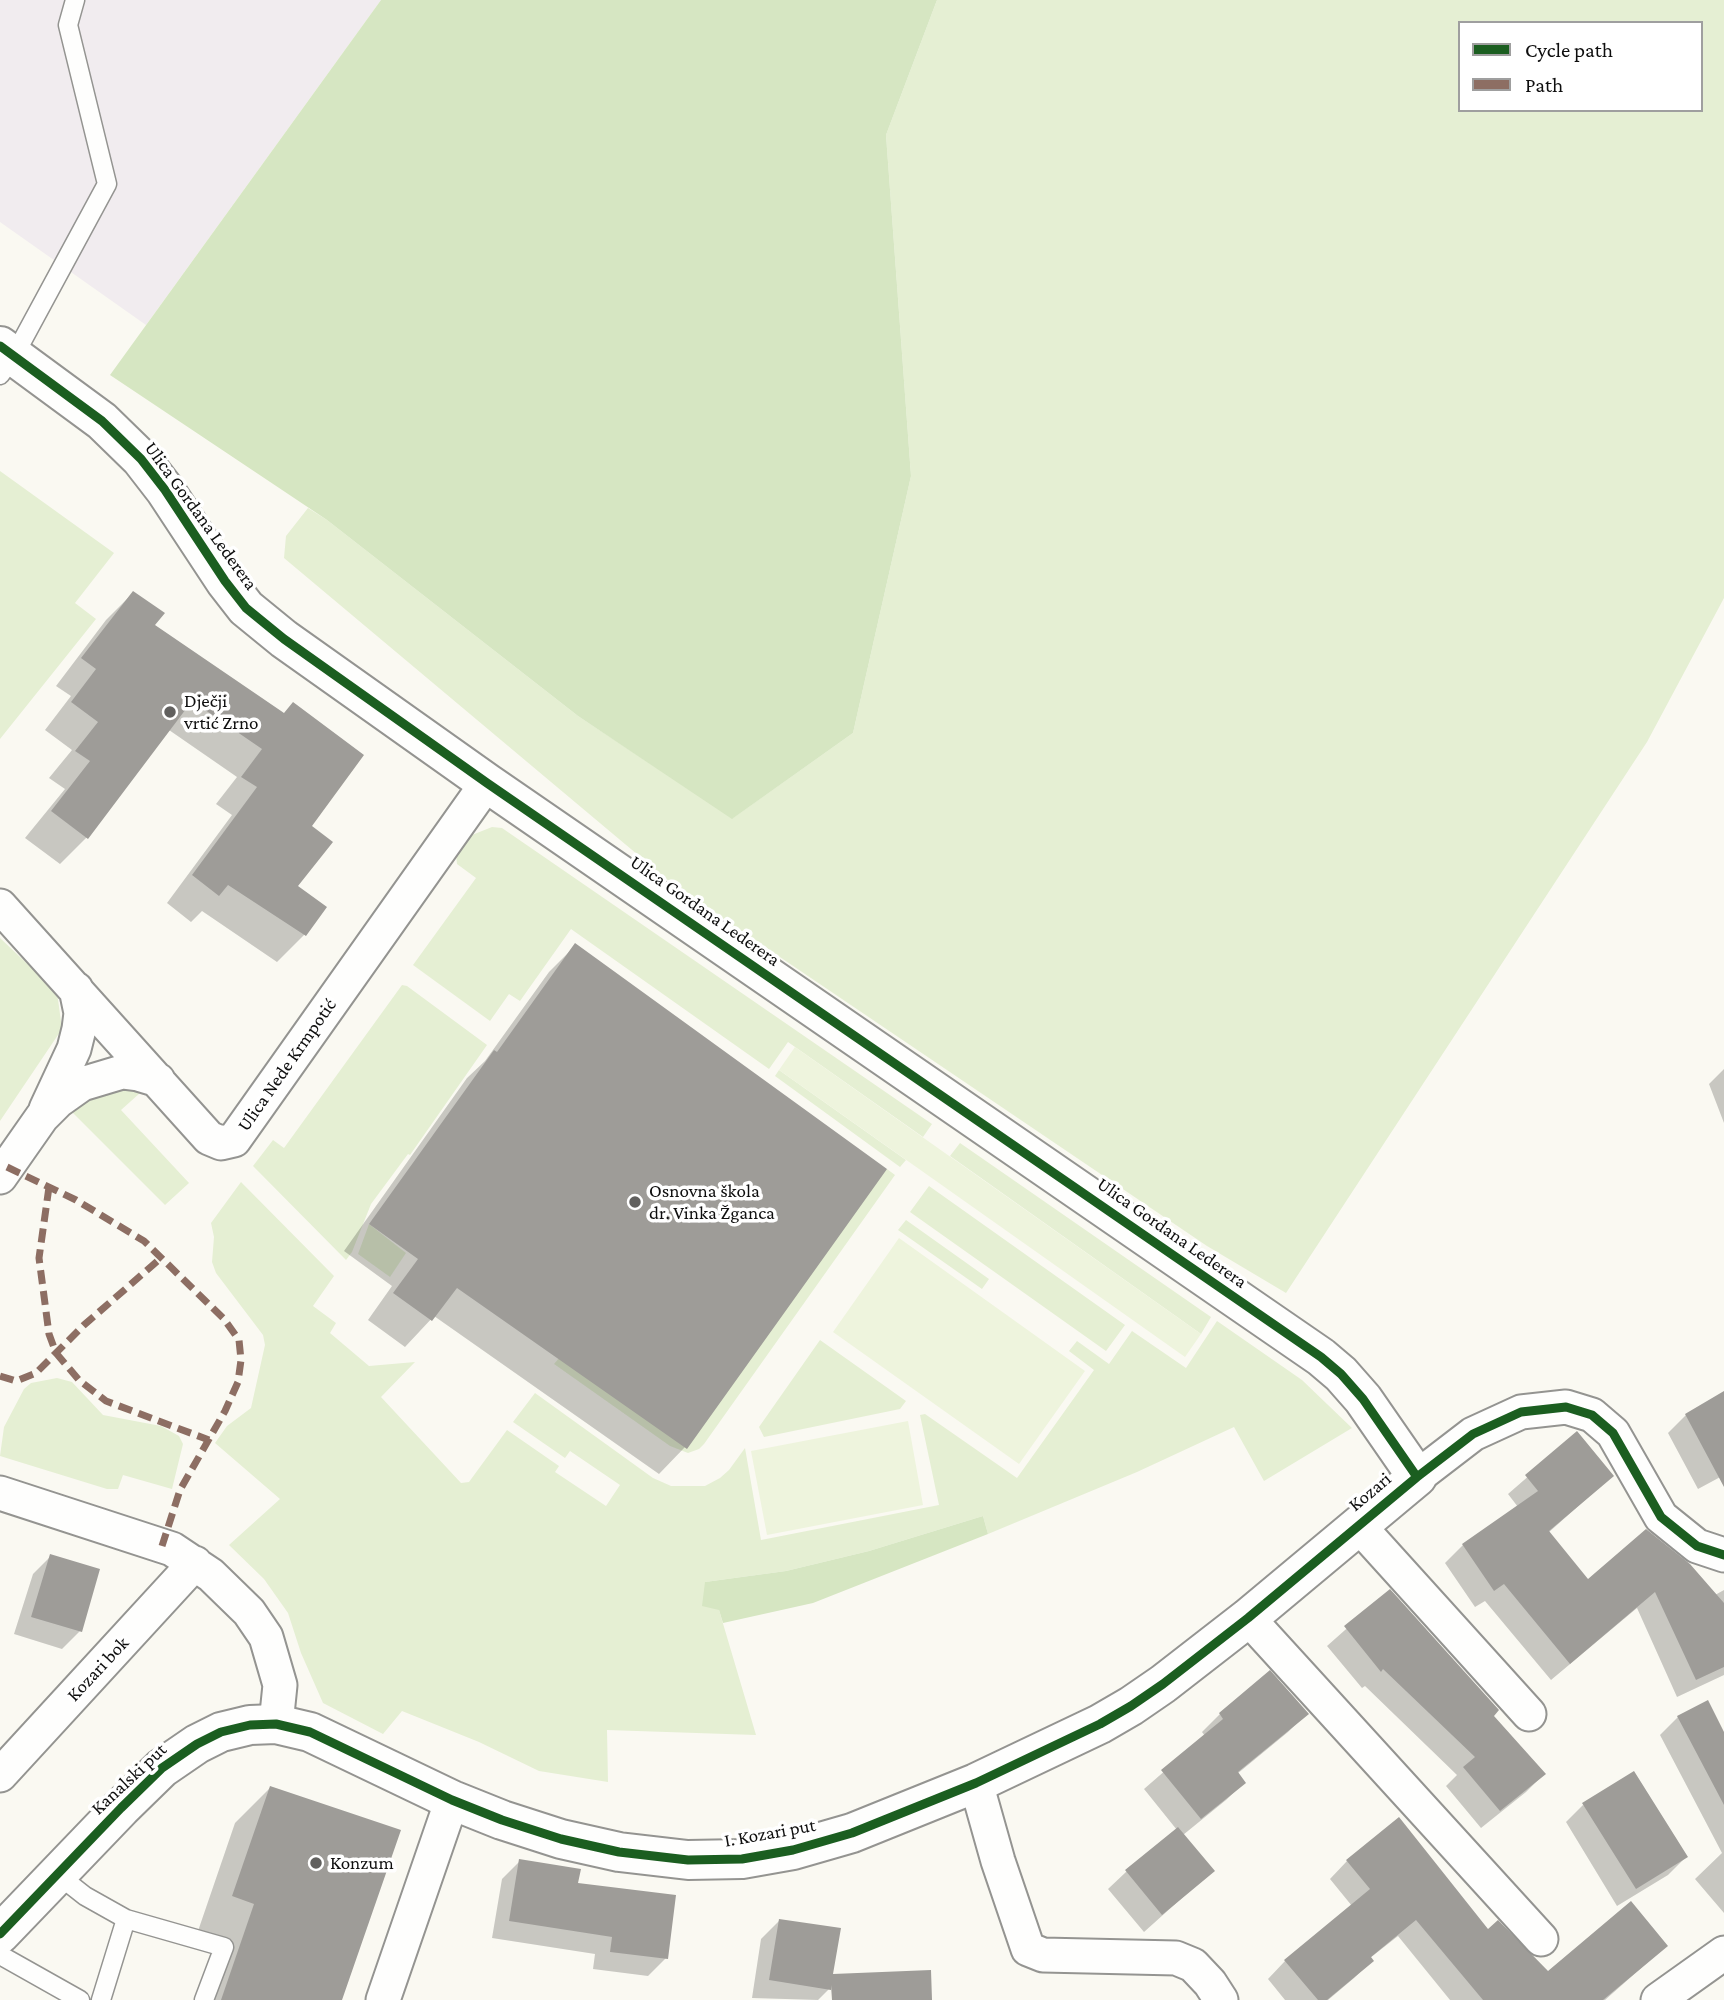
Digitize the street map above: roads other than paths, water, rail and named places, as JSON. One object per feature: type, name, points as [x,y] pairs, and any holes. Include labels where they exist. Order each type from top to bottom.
[{"type":"street","name":"Ulica Gordana Lederera","points":[[5,359],[102,421],[141,459],[165,490],[225,582],[246,608],[284,639],[487,783],[1321,1357],[1341,1374],[1363,1399],[1417,1477]]},
{"type":"street","name":"Ulica Nede Krmpotić","points":[[0,906],[209,1139],[221,1143],[234,1140],[487,783]]},
{"type":"street","points":[[0,1177],[42,1117],[74,1049],[81,1013],[76,989]]},
{"type":"street","points":[[42,1117],[58,1101],[82,1084],[106,1076],[122,1072],[158,1080]]},
{"type":"street","name":"Kozari","points":[[1100,1724],[1163,1684],[1248,1618],[1358,1525],[1473,1434],[1521,1412],[1566,1408],[1592,1415],[1613,1433],[1661,1517],[1697,1546],[1724,1555]]},
{"type":"street","points":[[0,1493],[172,1549],[195,1563],[229,1591],[250,1612],[266,1637],[280,1685],[276,1724]]},
{"type":"street","name":"Kozari","points":[[1358,1525],[1529,1714]]},
{"type":"street","name":"Kozari bok","points":[[0,1775],[195,1563]]},
{"type":"street","points":[[1248,1618],[1541,1939]]},
{"type":"street","name":"Kanalski put","points":[[1,1938],[57,1874],[162,1768],[197,1744],[221,1732],[276,1724],[310,1732],[393,1773]]},
{"type":"street","name":"I. Kozari put","points":[[393,1773],[502,1820],[589,1846],[688,1860],[742,1859],[793,1850],[852,1833],[976,1783],[1100,1724]]},
{"type":"street","points":[[976,1783],[998,1861],[1028,1949],[1043,1955],[1175,1958],[1193,1965],[1222,2000]]},
{"type":"street","points":[[383,2000],[452,1800]]},
{"type":"street","points":[[1658,2000],[1724,1953]]},
{"type":"lane","points":[[5,359],[107,184],[68,25],[75,0]]},
{"type":"lane","points":[[57,1874],[85,1896],[126,1919],[223,1947],[204,2000]]},
{"type":"lane","points":[[101,2000],[126,1919]]},
{"type":"lane","points":[[1,1938],[80,2000]]},
{"type":"place","name":"Dječji vrtić Zrno","points":[[170,712]]},
{"type":"place","name":"Osnovna škola dr. Vinka Žganca","points":[[635,1202]]},
{"type":"place","name":"Konzum","points":[[316,1863]]}]
